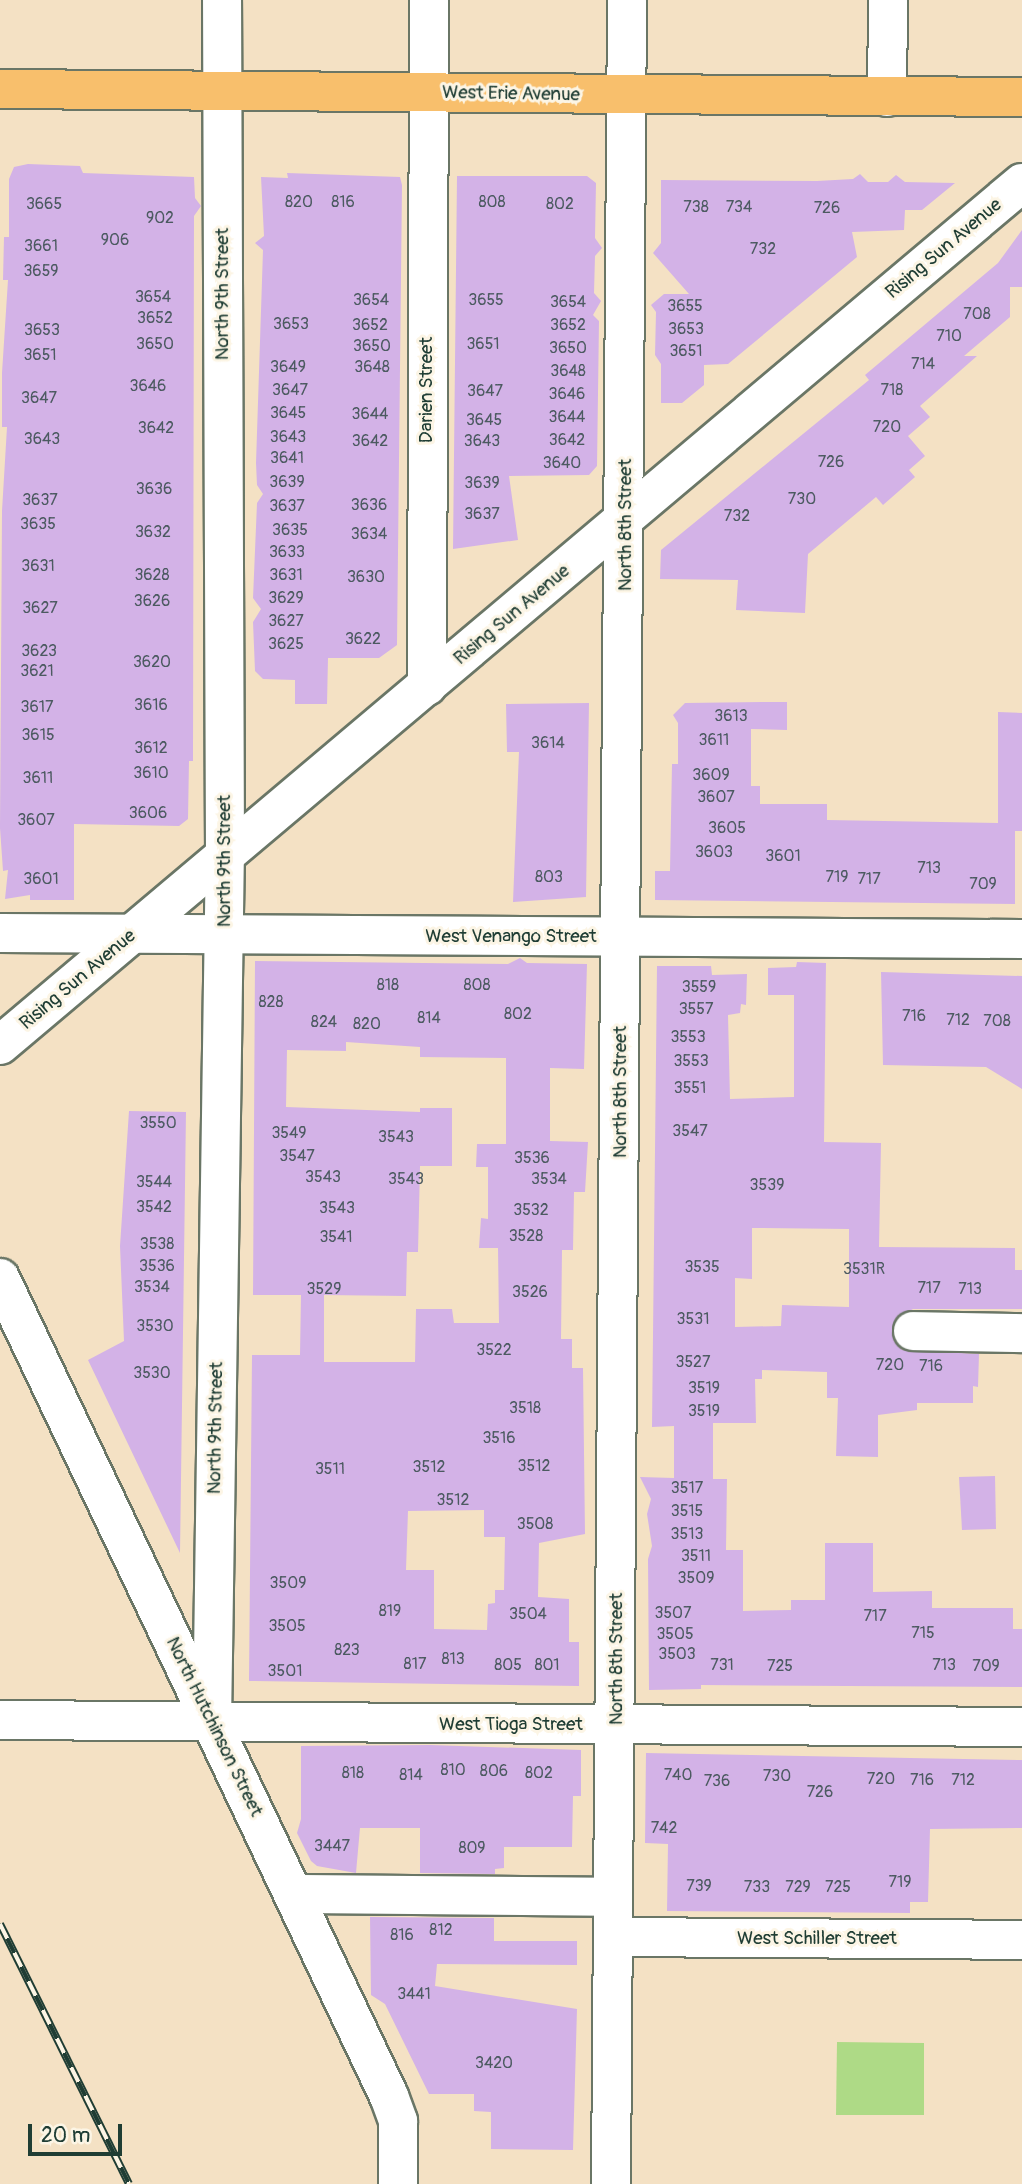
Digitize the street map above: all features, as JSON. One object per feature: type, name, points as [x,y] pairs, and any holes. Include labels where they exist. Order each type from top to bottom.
[{"type":"main road","name":"West Erie Avenue","points":[[0,89],[1022,97]]},
{"type":"street","name":"North 9th Street","points":[[212,1723],[225,935],[222,0]]},
{"type":"street","name":"Darien Street","points":[[427,686],[429,0]]},
{"type":"street","name":"North 8th Street","points":[[611,2184],[626,519],[627,0]]},
{"type":"street","points":[[887,97],[888,0]]},
{"type":"street","name":"Rising Sun Avenue","points":[[0,1045],[131,935],[225,851],[427,686],[1022,183]]},
{"type":"street","name":"West Venango Street","points":[[0,933],[1022,939]]},
{"type":"street","name":"North Hutchinson Street","points":[[0,1278],[294,1894],[398,2121],[398,2184]]},
{"type":"street","points":[[913,1331],[1022,1333]]},
{"type":"street","name":"West Tioga Street","points":[[0,1720],[1022,1727]]},
{"type":"street","points":[[294,1894],[613,1897]]},
{"type":"street","name":"West Schiller Street","points":[[612,1937],[1022,1940]]},
{"type":"green space","points":[[837,2042],[924,2043],[924,2115],[836,2115]]},
{"type":"building","points":[[28,164],[80,166],[83,173],[194,177],[195,198],[201,206],[194,216],[193,761],[189,761],[188,819],[179,826],[74,824],[74,900],[30,900],[30,895],[5,899],[8,870],[3,871],[0,828],[2,511],[7,427],[2,427],[2,373],[8,280],[3,280],[4,237],[9,237],[9,179],[14,167]]},
{"type":"building","points":[[287,173],[400,177],[402,185],[397,645],[379,658],[328,658],[327,704],[295,704],[295,680],[263,679],[255,671],[253,622],[261,609],[253,598],[257,503],[263,494],[257,485],[256,463],[263,250],[255,243],[264,236],[261,177],[288,178]]},
{"type":"building","points":[[860,174],[868,182],[888,182],[896,175],[905,182],[955,183],[922,210],[905,210],[904,230],[852,232],[857,257],[728,364],[704,365],[704,385],[682,403],[661,403],[661,364],[655,355],[656,312],[651,305],[664,294],[689,294],[653,253],[661,243],[661,180],[817,181],[853,179]]},
{"type":"building","points":[[457,176],[587,176],[596,183],[595,238],[602,248],[595,256],[594,293],[601,301],[593,315],[599,321],[597,466],[589,475],[509,476],[518,540],[453,549]]},
{"type":"building","points":[[1022,230],[1022,287],[1010,287],[1010,317],[964,356],[977,356],[920,406],[930,417],[908,436],[925,456],[909,470],[915,477],[883,505],[876,497],[808,554],[805,613],[736,610],[738,580],[660,579],[661,550],[869,380],[865,375],[998,263]]},
{"type":"building","points":[[787,702],[787,730],[751,729],[751,786],[760,786],[760,804],[827,804],[827,820],[998,823],[998,712],[1022,713],[1022,831],[1015,831],[1015,904],[655,900],[655,871],[670,871],[672,764],[678,764],[678,723],[673,715],[685,703]]},
{"type":"building","points":[[589,703],[586,897],[513,902],[519,752],[507,752],[506,704]]},
{"type":"building","points":[[520,958],[527,963],[587,964],[584,1069],[550,1068],[550,1141],[588,1142],[585,1192],[574,1192],[573,1250],[562,1250],[561,1339],[572,1339],[572,1368],[583,1368],[585,1534],[539,1543],[538,1597],[569,1599],[569,1642],[579,1642],[579,1686],[249,1681],[252,1355],[300,1355],[301,1295],[253,1295],[255,961],[508,964]],"holes":[[[346,1042],[420,1047],[420,1057],[506,1058],[506,1144],[477,1144],[476,1167],[488,1167],[488,1219],[481,1218],[479,1248],[498,1248],[499,1323],[454,1323],[452,1309],[416,1309],[415,1362],[324,1362],[324,1295],[406,1296],[407,1252],[418,1252],[420,1166],[452,1166],[452,1108],[420,1108],[420,1112],[286,1107],[287,1050],[346,1051]],[[484,1510],[484,1537],[505,1537],[504,1590],[495,1590],[495,1603],[488,1604],[487,1630],[434,1629],[434,1570],[406,1570],[408,1511]]]},
{"type":"building","points":[[797,962],[826,963],[824,1142],[881,1143],[879,1247],[1015,1248],[1015,1270],[1022,1270],[1022,1309],[913,1309],[895,1319],[894,1341],[902,1350],[979,1354],[978,1387],[973,1386],[973,1403],[917,1403],[917,1410],[878,1415],[878,1457],[836,1456],[838,1398],[827,1398],[827,1372],[762,1370],[762,1379],[755,1379],[756,1423],[713,1423],[713,1479],[727,1479],[726,1550],[743,1550],[743,1611],[791,1610],[791,1600],[825,1600],[825,1543],[873,1543],[873,1592],[932,1591],[932,1608],[1013,1608],[1013,1629],[1022,1629],[1022,1687],[701,1685],[701,1689],[649,1690],[648,1559],[652,1546],[647,1514],[651,1499],[640,1477],[674,1478],[674,1426],[652,1427],[657,966],[711,966],[712,975],[747,974],[746,1005],[741,1004],[740,1013],[728,1015],[730,1099],[794,1097],[794,995],[768,995],[768,968],[796,967]],"holes":[[[752,1228],[849,1229],[849,1307],[782,1305],[781,1326],[735,1327],[735,1278],[752,1279]]]},
{"type":"building","points":[[881,972],[1022,976],[1022,1089],[986,1067],[883,1065]]},
{"type":"building","points":[[129,1111],[186,1112],[180,1553],[88,1360],[124,1341],[120,1246]]},
{"type":"building","points":[[995,1476],[996,1529],[962,1530],[959,1477]]},
{"type":"building","points":[[430,1745],[581,1750],[581,1796],[573,1796],[572,1847],[504,1847],[504,1868],[495,1869],[495,1874],[420,1873],[420,1828],[360,1828],[356,1873],[317,1866],[311,1861],[297,1833],[301,1819],[301,1746]]},
{"type":"building","points":[[646,1753],[1022,1760],[1022,1828],[930,1829],[928,1902],[910,1902],[910,1913],[667,1911],[668,1844],[645,1843]]},
{"type":"building","points":[[370,1917],[494,1918],[494,1941],[577,1941],[577,1965],[437,1964],[435,1986],[577,2009],[573,2150],[491,2149],[491,2112],[474,2111],[474,2094],[429,2094],[385,2004],[371,1995]]},
{"type":"railway","points":[[0,1924],[129,2184]]}]
